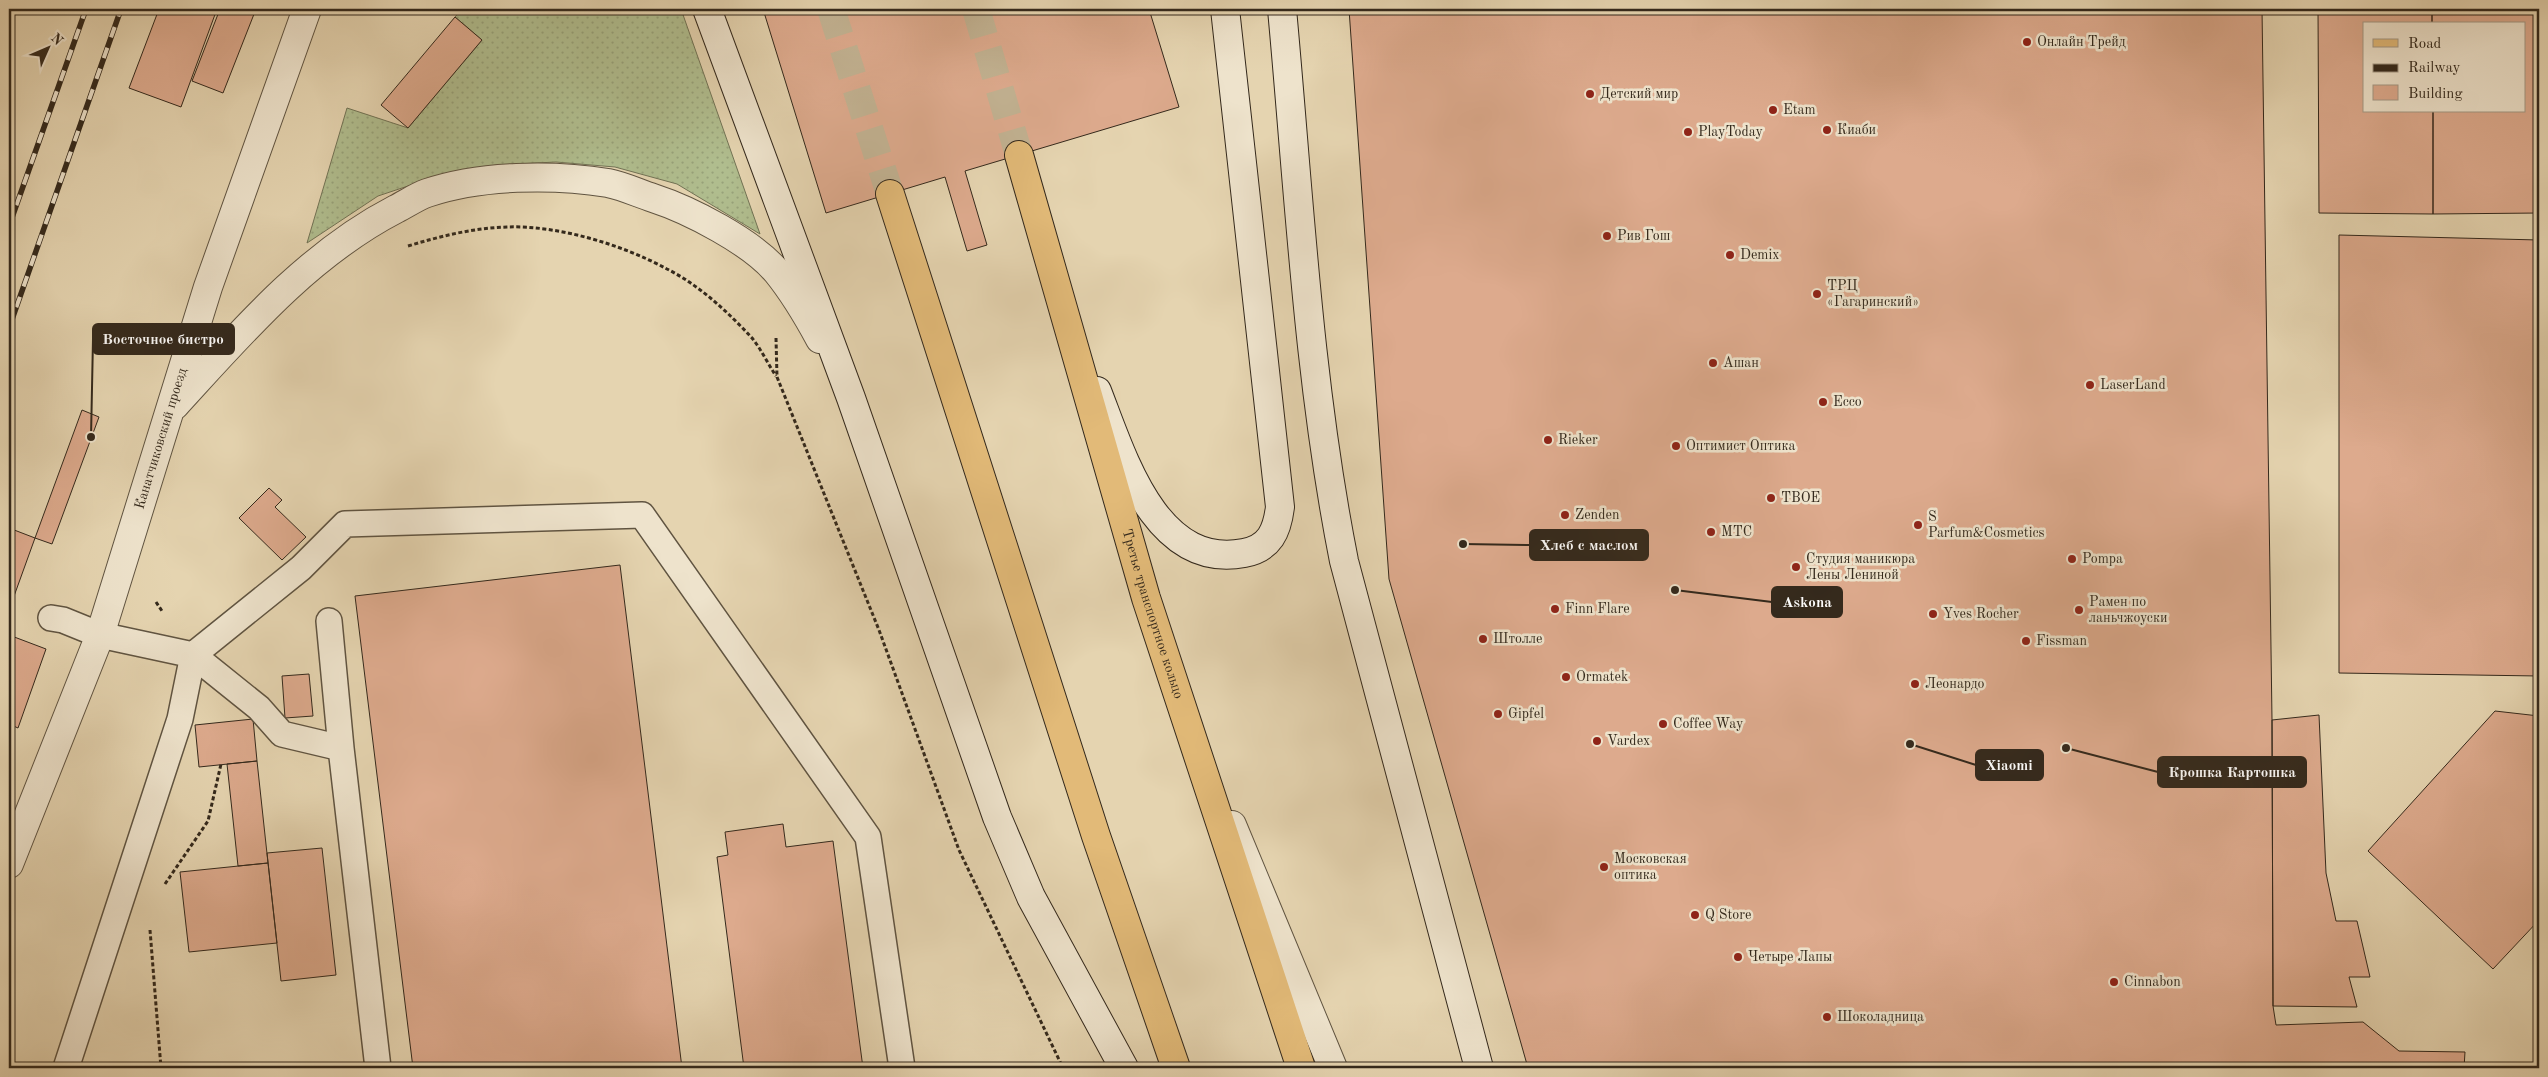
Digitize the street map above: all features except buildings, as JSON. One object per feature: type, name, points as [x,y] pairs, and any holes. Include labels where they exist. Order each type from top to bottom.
[{"type":"main road","name":"Канатчиковский проезд","points":[[9,864],[100,635],[208,287],[307,9]]},
{"type":"main road","points":[[707,9],[851,398],[997,817],[1031,897],[1124,1068]]},
{"type":"main road","points":[[1062,303],[1128,468],[1150,509],[1170,532],[1190,548],[1214,554],[1233,555],[1255,551],[1270,539],[1278,525],[1280,507],[1225,9]]},
{"type":"main road","points":[[1282,9],[1319,419],[1330,490],[1344,561],[1478,1068]]},
{"type":"main road","name":"Третье транспортное кольцо","points":[[1019,155],[1146,598],[1300,1068]]},
{"type":"main road","points":[[170,409],[270,304],[336,246],[364,227],[427,193],[502,179],[545,178],[609,183],[670,204],[720,228],[776,271],[804,309],[851,398]]},
{"type":"main road","points":[[890,194],[1096,836],[1176,1068]]},
{"type":"main road","points":[[1176,689],[1333,1068]]},
{"type":"lane","points":[[66,1068],[180,719],[193,655],[301,568],[345,524],[642,515],[868,837],[902,1068]]},
{"type":"lane","points":[[51,618],[63,620],[100,635],[193,655],[259,708],[282,734],[341,748]]},
{"type":"lane","points":[[329,621],[341,748],[378,1068]]},
{"type":"path","points":[[402,248],[452,233],[509,226],[562,232],[616,247],[668,269],[712,299],[753,339],[777,377],[879,630],[959,850],[1063,1068]]},
{"type":"path","points":[[776,328],[777,377]]},
{"type":"path","points":[[164,886],[208,821],[221,764]]},
{"type":"path","points":[[150,929],[161,1068]]},
{"type":"green space","points":[[462,9],[681,9],[760,234],[677,184],[615,167],[556,162],[497,165],[441,175],[378,196],[307,243],[347,108],[408,128],[482,40],[455,17]]},
{"type":"tunnel","points":[[831,9],[890,194]]},
{"type":"tunnel","points":[[976,9],[1019,155]]},
{"type":"railway","points":[[9,226],[86,9]]},
{"type":"railway","points":[[9,328],[121,9]]},
{"type":"place","name":"Онлайн Трейд","points":[[2027,42]]},
{"type":"place","name":"Детский мир","points":[[1590,94]]},
{"type":"place","name":"Etam","points":[[1773,110]]},
{"type":"place","name":"Киаби","points":[[1827,130]]},
{"type":"place","name":"PlayToday","points":[[1688,132]]},
{"type":"place","name":"Рив Гош","points":[[1607,236]]},
{"type":"place","name":"Demix","points":[[1730,255]]},
{"type":"place","name":"ТРЦ «Гагаринский»","points":[[1817,294]]},
{"type":"place","name":"Ашан","points":[[1713,363]]},
{"type":"place","name":"LaserLand","points":[[2090,385]]},
{"type":"place","name":"Ecco","points":[[1823,402]]},
{"type":"place","name":"Восточное бистро","points":[[91,437]]},
{"type":"place","name":"Rieker","points":[[1548,440]]},
{"type":"place","name":"Оптимист Оптика","points":[[1676,446]]},
{"type":"place","name":"ТВОЕ","points":[[1771,498]]},
{"type":"place","name":"Zenden","points":[[1565,515]]},
{"type":"place","name":"S Parfum&Cosmetics","points":[[1918,525]]},
{"type":"place","name":"МТС","points":[[1711,532]]},
{"type":"place","name":"Хлеб с маслом","points":[[1463,544]]},
{"type":"place","name":"Pompa","points":[[2072,559]]},
{"type":"place","name":"Студия маникюра Лены Лениной","points":[[1796,567]]},
{"type":"place","name":"Askona","points":[[1675,590]]},
{"type":"place","name":"Finn Flare","points":[[1555,609]]},
{"type":"place","name":"Рамен по ланьчжоуски","points":[[2079,610]]},
{"type":"place","name":"Yves Rocher","points":[[1933,614]]},
{"type":"place","name":"Штолле","points":[[1483,639]]},
{"type":"place","name":"Fissman","points":[[2026,641]]},
{"type":"place","name":"Ormatek","points":[[1566,677]]},
{"type":"place","name":"Леонардо","points":[[1915,684]]},
{"type":"place","name":"Gipfel","points":[[1498,714]]},
{"type":"place","name":"Coffee Way","points":[[1663,724]]},
{"type":"place","name":"Vardex","points":[[1597,741]]},
{"type":"place","name":"Xiaomi","points":[[1910,744]]},
{"type":"place","name":"Крошка Картошка","points":[[2066,748]]},
{"type":"place","name":"Московская оптика","points":[[1604,867]]},
{"type":"place","name":"Q Store","points":[[1695,915]]},
{"type":"place","name":"Четыре Лапы","points":[[1738,957]]},
{"type":"place","name":"Cinnabon","points":[[2114,982]]},
{"type":"place","name":"Шоколадница","points":[[1827,1017]]}]
